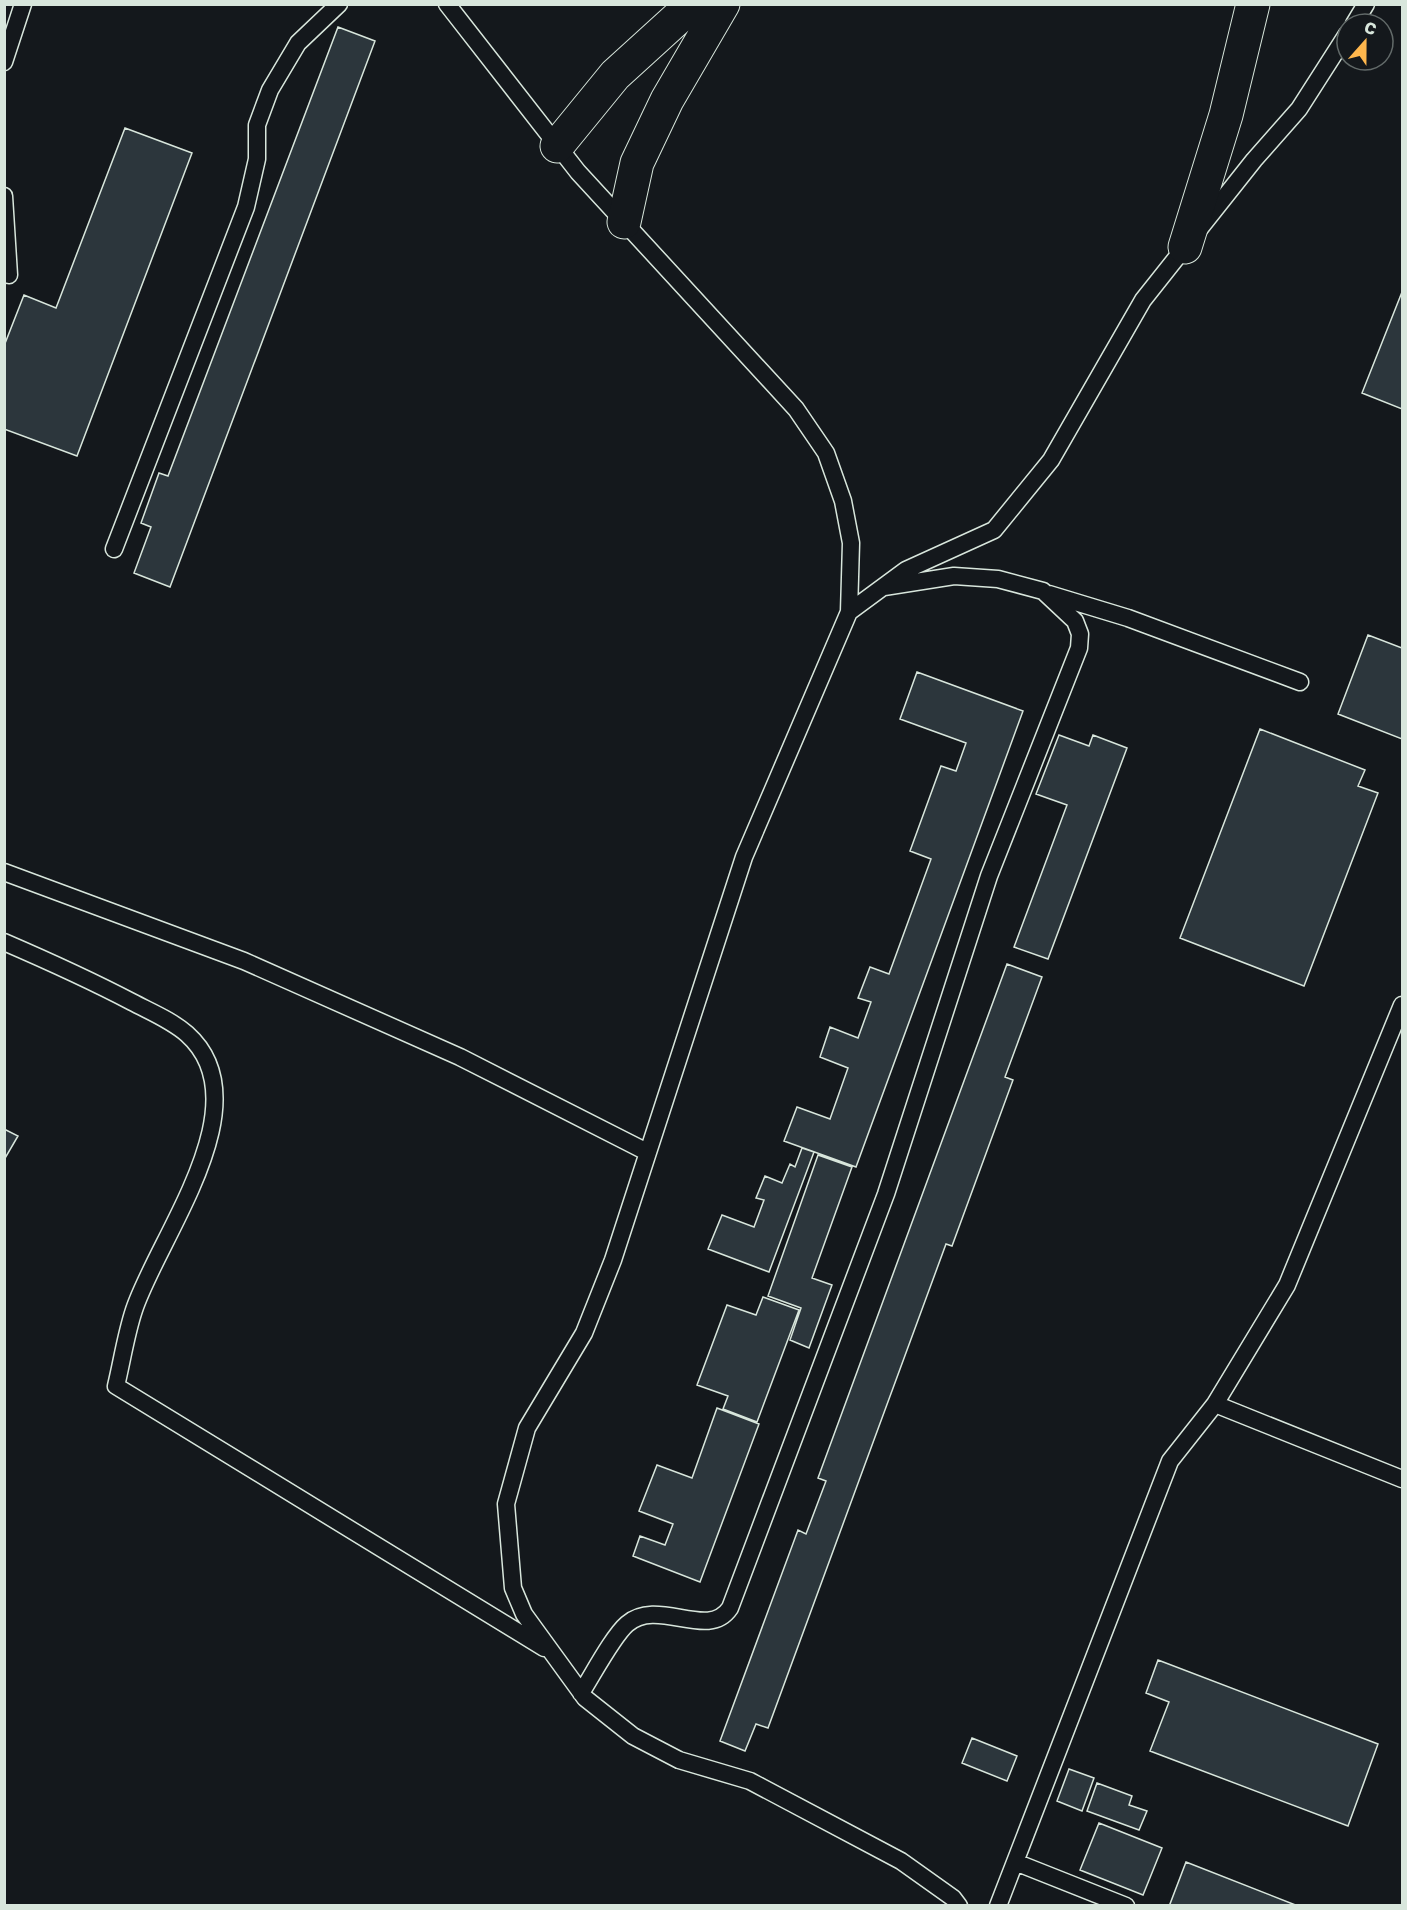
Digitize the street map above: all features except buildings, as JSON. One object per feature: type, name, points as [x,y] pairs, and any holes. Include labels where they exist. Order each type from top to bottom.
[{"type":"street","points":[[557,146],[615,75],[693,4]]},
{"type":"street","points":[[624,222],[637,163],[667,100],[723,4]]},
{"type":"street","points":[[1185,247],[1226,115],[1253,4]]},
{"type":"lane","points":[[4,62],[23,4]]},
{"type":"lane","points":[[114,549],[246,207],[257,159],[257,125],[270,90],[298,43],[339,4]]},
{"type":"lane","points":[[447,4],[578,172],[796,409],[826,453],[843,501],[851,543],[849,612],[744,857],[613,1260],[584,1333],[527,1428],[506,1504],[513,1587],[524,1614],[581,1693],[633,1736],[679,1760],[750,1781],[902,1861],[953,1898],[959,1905]]},
{"type":"lane","points":[[849,612],[906,570],[994,530],[1051,460],[1143,300],[1254,160],[1299,109],[1335,53]]},
{"type":"lane","points":[[4,196],[9,275]]},
{"type":"lane","points":[[884,586],[954,576],[998,579],[1128,618],[1300,682]]},
{"type":"lane","points":[[581,1693],[628,1624],[656,1613],[706,1621],[720,1618],[730,1608],[886,1194],[989,876],[1079,648],[1080,634],[1075,621],[1043,591]]},
{"type":"lane","points":[[4,872],[244,960],[460,1057],[647,1152]]},
{"type":"lane","points":[[4,942],[88,979],[168,1021],[188,1035],[212,1071],[215,1090],[209,1139],[199,1171],[134,1310],[116,1386],[552,1653]]},
{"type":"lane","points":[[998,1905],[1170,1461],[1215,1404],[1287,1285],[1402,1005]]},
{"type":"lane","points":[[1215,1404],[1402,1479]]},
{"type":"lane","points":[[1015,1862],[1126,1905]]}]
